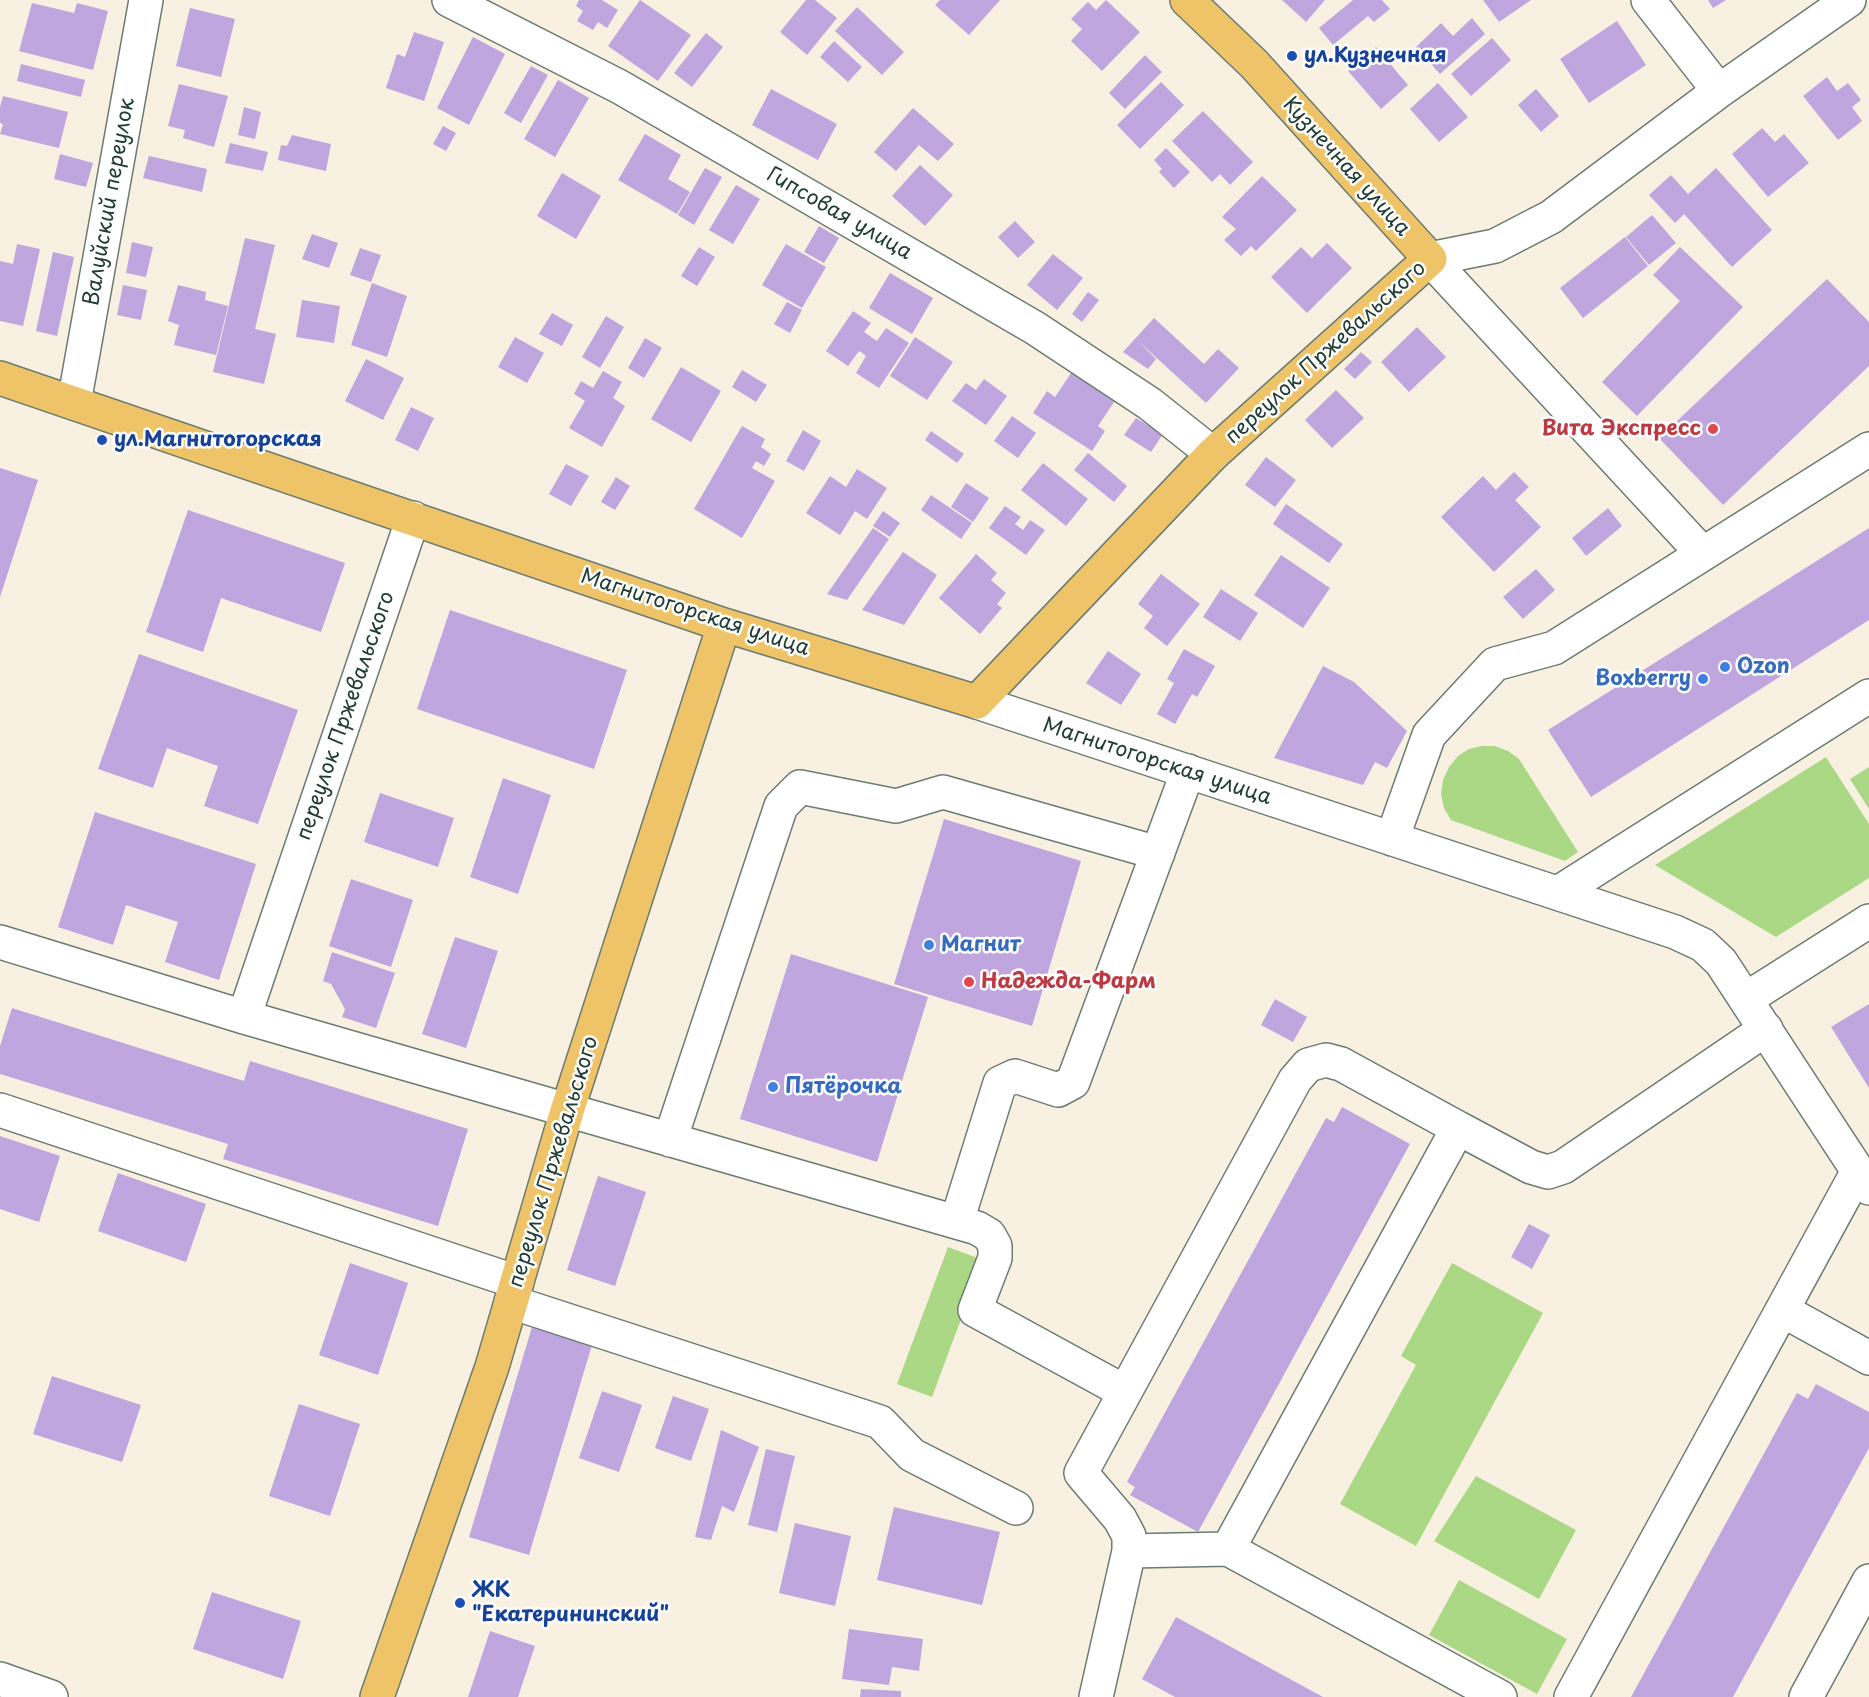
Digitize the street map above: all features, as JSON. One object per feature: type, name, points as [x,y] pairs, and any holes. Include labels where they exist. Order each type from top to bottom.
[{"type":"main road","name":"Кузнечная улица","points":[[1187,0],[1254,64],[1430,260]]},
{"type":"main road","name":"переулок Пржевальского","points":[[977,702],[1213,454],[1430,260]]},
{"type":"main road","name":"Магнитогорская улица","points":[[0,378],[724,625],[977,702]]},
{"type":"main road","name":"переулок Пржевальского","points":[[377,1697],[492,1367],[567,1111],[724,625]]},
{"type":"street","name":"Валуйский переулок","points":[[74,403],[146,0]]},
{"type":"street","name":"Гипсовая улица","points":[[449,0],[620,87],[1035,328],[1150,404],[1213,454]]},
{"type":"street","points":[[1648,0],[1719,91]]},
{"type":"street","name":"переулок Пржевальского","points":[[1430,260],[1495,246],[1551,217],[1719,91],[1849,0]]},
{"type":"street","name":"Кузнечная улица","points":[[1430,260],[1700,551]]},
{"type":"street","points":[[1392,839],[1429,735],[1495,664],[1554,648],[1700,551],[1869,449]]},
{"type":"street","name":"переулок Пржевальского","points":[[244,1017],[412,518]]},
{"type":"street","points":[[1557,893],[1869,696]]},
{"type":"street","name":"Магнитогорская улица","points":[[977,702],[1676,932],[1703,945],[1721,962],[1864,1177]]},
{"type":"street","points":[[957,1221],[1000,1083],[1015,1076],[1058,1090],[1072,1082],[1188,771]]},
{"type":"street","points":[[670,1140],[781,806],[800,787],[896,806],[943,792],[1158,853]]},
{"type":"street","points":[[1746,999],[1869,921]]},
{"type":"street","points":[[0,942],[244,1017],[957,1221],[989,1236],[994,1246],[995,1258],[975,1310],[1125,1392]]},
{"type":"street","points":[[1096,1697],[1129,1551],[1129,1536],[1120,1519],[1081,1473],[1295,1080],[1308,1065],[1326,1060],[1341,1064],[1531,1167],[1548,1172],[1563,1167],[1766,1029]]},
{"type":"street","points":[[0,1110],[880,1422],[912,1455],[1016,1508]]},
{"type":"street","points":[[1228,1549],[1458,1128]]},
{"type":"street","points":[[1571,1697],[1782,1310],[1864,1177]]},
{"type":"street","points":[[1782,1310],[1869,1358]]},
{"type":"street","points":[[1129,1551],[1228,1549],[1500,1697]]},
{"type":"street","points":[[1806,1697],[1869,1581]]},
{"type":"street","points":[[0,1679],[43,1696]]},
{"type":"green space","points":[[1495,746],[1519,759],[1578,852],[1565,861],[1451,820],[1444,808],[1441,794],[1443,780],[1449,767],[1458,756],[1469,749]]},
{"type":"green space","points":[[1826,757],[1869,824],[1869,878],[1776,937],[1655,865]]},
{"type":"green space","points":[[1869,767],[1869,809],[1850,779]]},
{"type":"green space","points":[[948,1247],[983,1260],[932,1397],[897,1384]]},
{"type":"green space","points":[[1452,1263],[1543,1313],[1416,1546],[1340,1504],[1416,1365],[1401,1356]]},
{"type":"green space","points":[[1476,1476],[1576,1530],[1539,1599],[1434,1541]]},
{"type":"green space","points":[[1459,1580],[1567,1639],[1537,1694],[1429,1635]]},
{"type":"building","points":[[579,0],[602,0],[618,10],[607,28],[598,22],[593,30],[577,21],[583,11],[576,6]]},
{"type":"building","points":[[640,0],[691,35],[658,81],[608,46]]},
{"type":"building","points":[[806,0],[815,0],[837,18],[807,55],[780,32]]},
{"type":"building","points":[[940,0],[1000,0],[969,35],[935,5]]},
{"type":"building","points":[[1106,0],[1140,32],[1102,71],[1071,41],[1082,29],[1071,19],[1088,2],[1096,10]]},
{"type":"building","points":[[1282,0],[1325,0],[1306,22]]},
{"type":"building","points":[[1353,0],[1382,0],[1390,9],[1374,22],[1368,16],[1333,45],[1319,28]]},
{"type":"building","points":[[1483,0],[1531,0],[1499,22]]},
{"type":"building","points":[[1708,0],[1726,0],[1713,8]]},
{"type":"building","points":[[32,3],[74,13],[77,3],[108,11],[93,70],[19,51]]},
{"type":"building","points":[[857,7],[904,52],[882,75],[835,31]]},
{"type":"building","points":[[190,8],[235,19],[221,77],[176,66]]},
{"type":"building","points":[[1472,18],[1485,34],[1440,74],[1416,47],[1441,23],[1453,36]]},
{"type":"building","points":[[1617,21],[1646,65],[1589,103],[1560,59]]},
{"type":"building","points":[[414,32],[444,42],[424,101],[386,88],[397,54],[405,57]]},
{"type":"building","points":[[706,33],[723,47],[692,87],[674,73]]},
{"type":"building","points":[[473,37],[505,54],[469,125],[437,108]]},
{"type":"building","points":[[1492,38],[1511,60],[1471,96],[1451,74]]},
{"type":"building","points":[[834,41],[862,67],[848,82],[820,57]]},
{"type":"building","points":[[1376,47],[1408,85],[1381,109],[1348,71]]},
{"type":"building","points":[[1145,55],[1162,72],[1125,109],[1109,93]]},
{"type":"building","points":[[21,64],[85,80],[81,97],[17,81]]},
{"type":"building","points":[[531,66],[548,75],[521,123],[504,113]]},
{"type":"building","points":[[1827,77],[1837,91],[1848,83],[1861,100],[1852,107],[1862,121],[1838,140],[1803,96]]},
{"type":"building","points":[[558,80],[589,98],[555,157],[524,139]]},
{"type":"building","points":[[1161,82],[1184,105],[1140,149],[1117,125]]},
{"type":"building","points":[[1438,83],[1468,117],[1439,142],[1410,109]]},
{"type":"building","points":[[179,84],[228,96],[214,147],[183,138],[185,130],[168,126]]},
{"type":"building","points":[[771,89],[837,124],[818,160],[752,125]]},
{"type":"building","points":[[1536,89],[1559,116],[1541,132],[1518,105]]},
{"type":"building","points":[[3,96],[68,112],[59,148],[0,134],[3,124],[0,123],[0,107]]},
{"type":"building","points":[[244,107],[261,112],[255,139],[238,135]]},
{"type":"building","points":[[913,108],[954,144],[938,161],[919,145],[896,171],[874,152]]},
{"type":"building","points":[[1203,111],[1253,162],[1230,185],[1220,174],[1212,182],[1172,141]]},
{"type":"building","points":[[443,126],[456,133],[446,151],[433,144]]},
{"type":"building","points":[[1762,128],[1775,142],[1784,134],[1809,163],[1768,197],[1732,154]]},
{"type":"building","points":[[645,134],[681,155],[668,179],[690,192],[677,214],[618,180]]},
{"type":"building","points":[[292,135],[331,144],[326,171],[278,160],[281,145],[287,146]]},
{"type":"building","points":[[230,143],[268,152],[263,171],[225,163]]},
{"type":"building","points":[[1166,148],[1190,172],[1174,188],[1159,172],[1162,169],[1154,160]]},
{"type":"building","points":[[60,154],[93,163],[86,187],[54,179]]},
{"type":"building","points":[[149,156],[207,169],[202,192],[143,178]]},
{"type":"building","points":[[920,165],[953,195],[925,226],[892,196]]},
{"type":"building","points":[[705,168],[722,177],[694,225],[678,215]]},
{"type":"building","points":[[1716,168],[1772,230],[1732,267],[1684,214],[1675,223],[1649,195],[1671,175],[1688,194]]},
{"type":"building","points":[[562,173],[601,196],[576,239],[537,216]]},
{"type":"building","points":[[1262,176],[1297,210],[1256,251],[1251,246],[1241,256],[1224,240],[1236,229],[1222,217]]},
{"type":"building","points":[[736,185],[760,199],[733,244],[709,230]]},
{"type":"building","points":[[1652,215],[1676,243],[1649,265],[1626,237]]},
{"type":"building","points":[[1015,221],[1035,242],[1018,258],[998,237]]},
{"type":"building","points":[[819,226],[839,238],[824,263],[804,252]]},
{"type":"building","points":[[312,234],[338,243],[329,268],[302,259]]},
{"type":"building","points":[[1625,237],[1648,266],[1583,318],[1560,288]]},
{"type":"building","points":[[245,238],[275,245],[255,329],[276,334],[264,384],[213,372]]},
{"type":"building","points":[[132,242],[153,247],[146,277],[126,273]]},
{"type":"building","points":[[1327,243],[1352,268],[1307,313],[1271,277],[1301,247],[1312,258]]},
{"type":"building","points":[[17,244],[40,249],[23,326],[0,321],[0,261],[13,264]]},
{"type":"building","points":[[786,244],[826,267],[802,308],[762,285]]},
{"type":"building","points":[[699,247],[715,257],[697,286],[681,276]]},
{"type":"building","points":[[1680,247],[1743,307],[1637,416],[1602,382],[1680,301],[1653,275]]},
{"type":"building","points":[[360,248],[381,255],[371,282],[350,275]]},
{"type":"building","points":[[53,252],[74,257],[57,336],[36,331]]},
{"type":"building","points":[[1053,254],[1083,278],[1057,310],[1027,285]]},
{"type":"building","points":[[890,273],[933,298],[912,334],[869,308]]},
{"type":"building","points":[[1827,279],[1869,322],[1869,366],[1723,505],[1659,438]]},
{"type":"building","points":[[372,283],[407,296],[387,357],[351,345]]},
{"type":"building","points":[[123,285],[147,290],[141,320],[117,315]]},
{"type":"building","points":[[178,285],[206,292],[205,300],[228,306],[216,355],[174,345],[179,325],[168,321]]},
{"type":"building","points":[[1088,292],[1099,300],[1082,322],[1072,314]]},
{"type":"building","points":[[302,300],[340,306],[334,343],[296,337]]},
{"type":"building","points":[[787,302],[802,310],[790,333],[774,324]]},
{"type":"building","points":[[853,311],[871,323],[864,332],[877,341],[886,328],[909,343],[879,388],[856,373],[866,356],[861,352],[859,351],[848,366],[826,351]]},
{"type":"building","points":[[552,313],[573,325],[562,346],[539,334]]},
{"type":"building","points":[[606,316],[624,327],[600,368],[582,357]]},
{"type":"building","points":[[1154,318],[1204,364],[1218,349],[1239,368],[1206,403],[1138,341],[1156,359],[1148,369],[1123,352]]},
{"type":"building","points":[[1417,327],[1446,357],[1409,392],[1381,362]]},
{"type":"building","points":[[515,337],[544,353],[527,383],[498,367]]},
{"type":"building","points":[[915,337],[953,362],[927,400],[890,376]]},
{"type":"building","points":[[645,338],[662,348],[644,378],[628,368]]},
{"type":"building","points":[[1361,352],[1372,362],[1355,379],[1344,369]]},
{"type":"building","points":[[366,359],[404,378],[383,420],[345,401]]},
{"type":"building","points":[[681,367],[721,391],[691,442],[651,419]]},
{"type":"building","points":[[742,370],[767,385],[756,402],[732,387]]},
{"type":"building","points":[[1073,370],[1116,399],[1098,426],[1105,431],[1092,451],[1033,413],[1047,391],[1055,397]]},
{"type":"building","points":[[603,371],[622,382],[613,398],[625,406],[602,447],[569,428],[585,401],[574,394],[581,381],[593,388]]},
{"type":"building","points":[[984,379],[1007,396],[986,425],[952,401],[966,383],[976,390]]},
{"type":"building","points":[[1336,390],[1364,418],[1332,448],[1305,420]]},
{"type":"building","points":[[411,407],[434,418],[418,451],[395,440]]},
{"type":"building","points":[[1012,416],[1036,433],[1018,458],[994,441]]},
{"type":"building","points":[[1136,418],[1163,434],[1151,452],[1124,435]]},
{"type":"building","points":[[742,426],[765,439],[761,447],[771,454],[764,466],[756,461],[752,468],[775,481],[742,538],[694,509]]},
{"type":"building","points":[[803,430],[821,441],[804,471],[786,461]]},
{"type":"building","points":[[931,431],[964,454],[957,463],[925,440]]},
{"type":"building","points":[[1088,453],[1127,486],[1114,502],[1074,470]]},
{"type":"building","points":[[1266,457],[1296,480],[1275,507],[1245,485]]},
{"type":"building","points":[[1043,463],[1088,499],[1066,526],[1021,490]]},
{"type":"building","points":[[566,464],[589,476],[571,506],[549,494]]},
{"type":"building","points":[[0,468],[38,480],[0,597]]},
{"type":"building","points":[[857,469],[887,488],[867,519],[855,511],[840,535],[806,513],[830,476],[846,487]]},
{"type":"building","points":[[1514,472],[1529,487],[1515,500],[1541,527],[1494,572],[1441,517],[1483,476],[1496,490]]},
{"type":"building","points":[[616,477],[630,486],[615,510],[601,502]]},
{"type":"building","points":[[966,483],[989,498],[973,522],[951,507]]},
{"type":"building","points":[[931,495],[972,523],[961,539],[921,510]]},
{"type":"building","points":[[1286,504],[1343,544],[1329,563],[1273,524]]},
{"type":"building","points":[[1005,506],[1021,517],[1015,524],[1023,530],[1030,520],[1045,530],[1026,555],[989,528]]},
{"type":"building","points":[[1608,508],[1622,526],[1586,556],[1572,538]]},
{"type":"building","points":[[188,510],[345,563],[321,632],[221,598],[203,652],[146,632]]},
{"type":"building","points":[[883,511],[900,523],[890,537],[873,526]]},
{"type":"building","points":[[873,528],[889,539],[847,600],[827,594]]},
{"type":"building","points":[[1869,528],[1869,620],[1591,797],[1548,730]]},
{"type":"building","points":[[903,552],[937,575],[904,625],[862,610]]},
{"type":"building","points":[[976,554],[997,573],[991,580],[1006,593],[997,604],[1002,608],[980,634],[939,598]]},
{"type":"building","points":[[1281,555],[1330,588],[1303,628],[1254,595]]},
{"type":"building","points":[[1536,569],[1555,590],[1523,619],[1503,597]]},
{"type":"building","points":[[1161,574],[1200,604],[1167,646],[1144,628],[1153,616],[1138,604]]},
{"type":"building","points":[[1221,589],[1258,613],[1240,641],[1203,617]]},
{"type":"building","points":[[450,610],[627,670],[594,769],[417,709]]},
{"type":"building","points":[[1184,649],[1215,666],[1197,697],[1192,694],[1175,724],[1157,714],[1174,683],[1167,679]]},
{"type":"building","points":[[1108,651],[1141,674],[1121,705],[1086,683]]},
{"type":"building","points":[[139,654],[298,710],[258,824],[204,806],[218,766],[167,748],[153,788],[98,769]]},
{"type":"building","points":[[1323,666],[1354,682],[1407,731],[1387,768],[1375,762],[1363,785],[1274,758]]},
{"type":"building","points":[[503,778],[551,795],[518,894],[470,877]]},
{"type":"building","points":[[380,793],[454,818],[438,867],[364,842]]},
{"type":"building","points":[[95,812],[256,864],[219,980],[165,962],[178,922],[126,905],[113,945],[58,927]]},
{"type":"building","points":[[944,819],[1081,861],[1032,1026],[894,984]]},
{"type":"building","points":[[351,879],[413,900],[391,967],[329,946]]},
{"type":"building","points":[[455,937],[498,951],[466,1048],[422,1034]]},
{"type":"building","points":[[332,952],[395,973],[376,1028],[342,1017],[345,1009],[331,984],[323,981]]},
{"type":"building","points":[[791,954],[928,997],[877,1162],[740,1119]]},
{"type":"building","points":[[1275,999],[1307,1017],[1293,1042],[1261,1025]]},
{"type":"building","points":[[1869,1004],[1869,1088],[1831,1027]]},
{"type":"building","points":[[12,1008],[244,1081],[250,1061],[468,1129],[438,1226],[223,1159],[228,1144],[0,1074],[0,1046]]},
{"type":"building","points":[[1342,1107],[1410,1144],[1198,1532],[1130,1495],[1135,1487],[1127,1482],[1326,1118],[1334,1122]]},
{"type":"building","points":[[0,1136],[60,1156],[39,1222],[0,1209]]},
{"type":"building","points":[[118,1173],[206,1204],[186,1262],[98,1231]]},
{"type":"building","points":[[598,1176],[646,1192],[615,1286],[567,1270]]},
{"type":"building","points":[[1529,1224],[1550,1235],[1532,1269],[1511,1257]]},
{"type":"building","points":[[350,1263],[408,1283],[378,1375],[319,1355]]},
{"type":"building","points":[[532,1327],[592,1345],[529,1555],[469,1537]]},
{"type":"building","points":[[52,1376],[141,1405],[122,1462],[33,1434]]},
{"type":"building","points":[[1816,1384],[1869,1412],[1869,1448],[1733,1697],[1631,1697],[1797,1393],[1808,1399]]},
{"type":"building","points":[[602,1391],[642,1405],[619,1472],[579,1458]]},
{"type":"building","points":[[673,1396],[709,1409],[691,1461],[655,1448]]},
{"type":"building","points":[[299,1404],[360,1424],[330,1516],[269,1496]]},
{"type":"building","points":[[721,1430],[759,1447],[734,1512],[722,1506],[711,1540],[695,1537]]},
{"type":"building","points":[[766,1449],[795,1456],[777,1532],[748,1525]]},
{"type":"building","points":[[894,1507],[1000,1532],[982,1605],[877,1580]]},
{"type":"building","points":[[795,1523],[851,1536],[835,1606],[779,1593]]},
{"type":"building","points":[[212,1592],[301,1621],[283,1679],[193,1649]]},
{"type":"building","points":[[1176,1617],[1323,1697],[1175,1697],[1142,1679]]},
{"type":"building","points":[[849,1629],[923,1639],[919,1671],[892,1667],[889,1685],[842,1679]]},
{"type":"building","points":[[490,1631],[535,1646],[518,1697],[468,1697]]},
{"type":"building","points":[[861,1689],[901,1691],[901,1697],[860,1697]]},
{"type":"place","name":"ул.Кузнечная","points":[[1292,56]]},
{"type":"place","name":"Вита Экспресс","points":[[1713,429]]},
{"type":"place","name":"ул.Магнитогорская","points":[[102,440]]},
{"type":"place","name":"Ozon","points":[[1725,667]]},
{"type":"place","name":"Boxberry","points":[[1703,679]]},
{"type":"place","name":"Магнит","points":[[929,945]]},
{"type":"place","name":"Надежда-Фарм","points":[[969,982]]},
{"type":"place","name":"Пятёрочка","points":[[773,1087]]},
{"type":"place","name":"ЖК \"Екатерининский\"","points":[[460,1603]]}]
